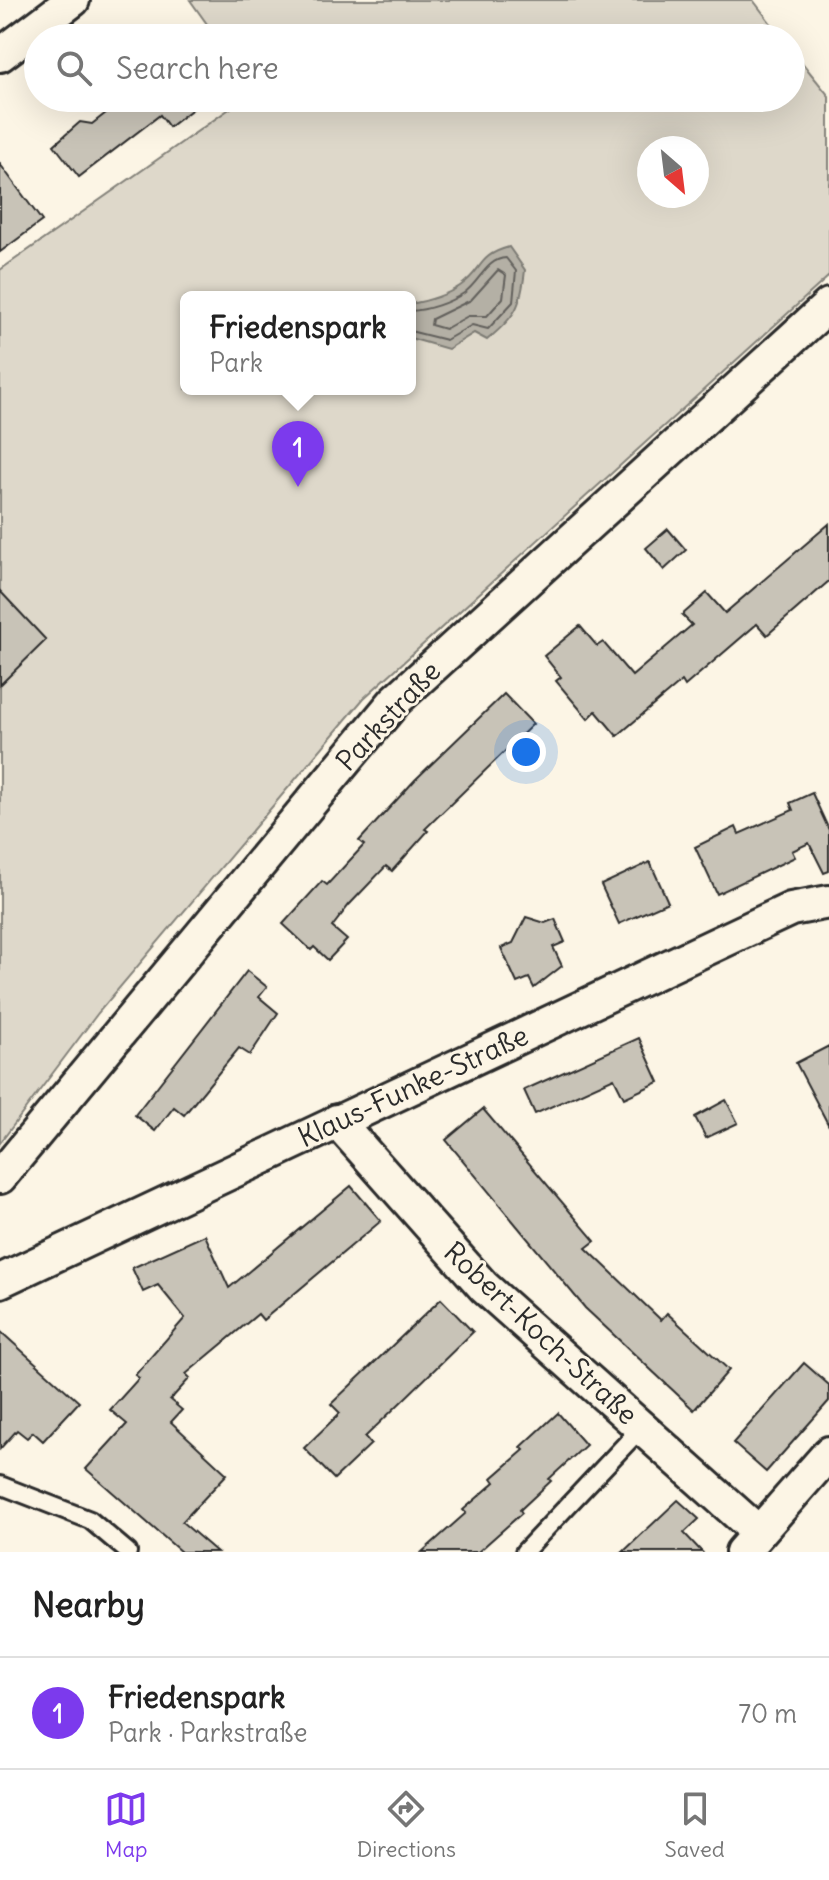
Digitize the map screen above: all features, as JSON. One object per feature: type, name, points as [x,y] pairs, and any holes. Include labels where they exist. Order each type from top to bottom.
[{"type":"street","points":[[41,24],[73,0]]},
{"type":"street","points":[[0,55],[24,37]]},
{"type":"street","name":"Parkstraße","points":[[0,1177],[395,701],[829,305]]},
{"type":"street","name":"Klaus-Funke-Straße","points":[[0,1281],[791,909],[829,902]]},
{"type":"street","name":"Robert-Koch-Straße","points":[[337,1121],[484,1287],[641,1428],[750,1542]]},
{"type":"street","points":[[750,1542],[829,1453]]},
{"type":"lane","points":[[524,1552],[641,1428]]},
{"type":"lane","points":[[0,1485],[90,1520],[128,1552]]},
{"type":"shaded area","points":[[190,0],[753,0],[771,24],[207,24]]},
{"type":"shaded area","points":[[805,66],[829,96],[829,276],[364,698],[98,1013],[0,1143],[0,270],[225,112],[805,112]]},
{"type":"water","points":[[509,247],[525,270],[519,302],[511,317],[487,340],[474,333],[448,349],[416,340],[416,303],[454,290],[468,280],[485,259]]},
{"type":"building","points":[[107,112],[189,112],[169,127],[160,115],[79,177],[54,145],[80,122],[92,124]]},
{"type":"building","points":[[0,164],[42,221],[0,252]]},
{"type":"building","points":[[829,524],[829,581],[767,635],[757,624],[685,686],[682,681],[617,736],[596,711],[588,719],[556,681],[561,677],[544,656],[580,626],[597,646],[603,642],[632,676],[692,625],[682,615],[707,593],[725,613]]},
{"type":"building","points":[[668,529],[686,550],[664,570],[646,548]]},
{"type":"building","points":[[0,591],[46,640],[0,685]]},
{"type":"building","points":[[504,694],[533,724],[425,829],[428,831],[392,871],[386,866],[349,905],[332,927],[347,940],[328,960],[314,947],[311,950],[283,924],[322,881],[327,885],[364,845],[359,841],[415,780]]},
{"type":"building","points":[[812,793],[829,830],[829,871],[824,873],[809,843],[792,851],[795,857],[717,894],[695,847],[736,827],[739,834],[793,810],[790,803]]},
{"type":"building","points":[[650,862],[668,902],[619,924],[601,885]]},
{"type":"building","points":[[526,917],[545,923],[555,919],[565,942],[553,947],[562,966],[534,988],[529,978],[517,983],[501,948],[513,943]]},
{"type":"building","points":[[247,971],[267,987],[259,997],[278,1013],[250,1055],[239,1048],[184,1115],[174,1107],[155,1131],[135,1115]]},
{"type":"building","points":[[639,1038],[659,1082],[624,1098],[614,1078],[535,1114],[524,1090]]},
{"type":"building","points":[[829,1046],[829,1126],[796,1063]]},
{"type":"building","points":[[726,1100],[738,1123],[706,1138],[695,1117]]},
{"type":"building","points":[[483,1109],[595,1241],[586,1248],[661,1320],[667,1313],[729,1370],[694,1410],[585,1308],[446,1140]]},
{"type":"building","points":[[351,1186],[381,1221],[263,1320],[258,1314],[186,1374],[190,1378],[170,1400],[182,1410],[171,1422],[227,1474],[182,1522],[217,1552],[181,1552],[86,1469],[127,1424],[110,1410],[139,1378],[135,1375],[185,1318],[158,1285],[143,1292],[132,1268],[205,1235],[229,1288]]},
{"type":"building","points":[[441,1299],[473,1332],[365,1437],[371,1444],[334,1479],[304,1448],[340,1413],[331,1404]]},
{"type":"building","points":[[0,1331],[79,1402],[43,1441],[33,1432],[27,1438],[17,1430],[0,1449]]},
{"type":"building","points":[[804,1363],[829,1385],[829,1401],[766,1472],[733,1443]]},
{"type":"building","points":[[558,1413],[586,1445],[549,1479],[551,1481],[520,1510],[522,1513],[478,1552],[422,1552],[466,1513],[463,1510],[495,1482],[492,1478],[524,1450],[521,1447]]},
{"type":"building","points":[[678,1500],[699,1519],[684,1533],[702,1552],[623,1552]]},
{"type":"place","name":"Friedenspark","points":[[298,487]]}]
